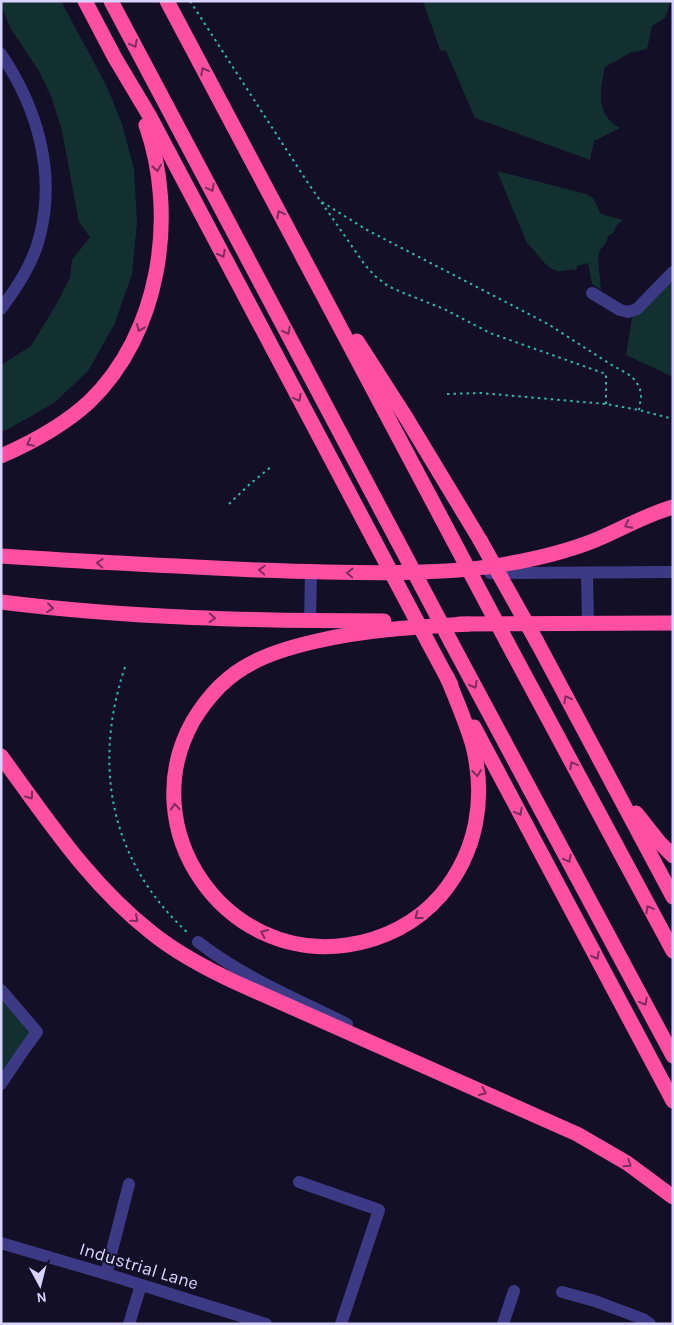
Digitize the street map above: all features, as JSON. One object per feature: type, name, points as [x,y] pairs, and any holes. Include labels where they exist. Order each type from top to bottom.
[{"type":"highway","points":[[85,1],[148,115],[673,1101]]},
{"type":"highway","points":[[111,1],[673,1056]]},
{"type":"highway","points":[[166,1],[673,952]]},
{"type":"highway","points":[[1,456],[45,435],[76,414],[89,402],[102,388],[122,360],[136,336],[146,311],[156,272],[160,238],[160,203],[157,170],[146,126],[115,58]]},
{"type":"highway","points":[[303,257],[397,404],[480,540],[537,642],[673,897]]},
{"type":"highway","points":[[1,556],[117,564],[311,572],[430,572],[470,569],[542,557],[592,542],[661,510],[673,507]]},
{"type":"highway","points":[[1,602],[141,616],[470,624],[673,623]]},
{"type":"highway","points":[[447,676],[473,748],[478,778],[478,806],[474,834],[463,861],[448,886],[429,907],[406,924],[381,937],[355,944],[329,947],[304,945],[280,940],[257,930],[237,918],[218,901],[202,882],[187,855],[177,826],[175,796],[177,767],[185,739],[197,715],[213,693],[231,676],[251,663],[300,645],[375,630],[470,624]]},
{"type":"highway","points":[[591,743],[639,817],[673,856]]},
{"type":"highway","points":[[1,756],[70,850],[95,880],[137,921],[168,945],[202,966],[237,983],[542,1117],[585,1138],[627,1163],[673,1197]]},
{"type":"street","points":[[1,54],[10,67],[31,110],[42,144],[46,176],[40,236],[17,287],[1,309]]},
{"type":"street","points":[[592,293],[620,310],[628,312],[637,309],[673,272]]},
{"type":"street","points":[[310,621],[311,572]]},
{"type":"street","points":[[372,573],[673,572]]},
{"type":"street","points":[[587,573],[588,624]]},
{"type":"street","points":[[198,942],[242,972],[452,1078]]},
{"type":"street","points":[[1,990],[37,1032],[1,1084]]},
{"type":"street","points":[[299,1182],[378,1210],[341,1324]]},
{"type":"street","points":[[106,1274],[129,1184]]},
{"type":"street","name":"Industrial Lane","points":[[1,1244],[141,1284],[245,1321],[266,1324]]},
{"type":"street","points":[[129,1324],[141,1284]]},
{"type":"street","points":[[503,1324],[514,1291]]},
{"type":"street","points":[[562,1292],[595,1301],[643,1319],[650,1324]]},
{"type":"path","points":[[190,1],[320,201],[365,265],[375,276],[388,286],[444,309],[490,333],[606,374],[606,404]]},
{"type":"path","points":[[320,201],[367,230],[548,324],[628,374],[636,381],[640,389],[641,397],[638,410]]},
{"type":"path","points":[[447,394],[481,394],[606,404],[673,419]]},
{"type":"path","points":[[229,504],[272,466]]},
{"type":"path","points":[[125,667],[113,711],[109,743],[109,773],[118,823],[129,852],[145,882],[176,920],[198,942]]},
{"type":"green space","points":[[1,1],[61,1],[107,87],[122,124],[134,169],[137,223],[132,274],[115,323],[88,371],[54,403],[1,432],[1,365],[31,346],[70,278],[72,260],[90,237],[79,222],[62,131],[51,96],[39,71],[11,29],[1,6]]},
{"type":"green space","points":[[423,1],[673,2],[670,4],[665,18],[652,26],[647,49],[630,53],[605,67],[601,101],[606,116],[620,128],[594,141],[590,160],[475,118],[446,51],[440,50]]},
{"type":"green space","points":[[497,171],[586,194],[593,198],[601,214],[623,220],[617,225],[613,233],[608,236],[606,243],[600,250],[598,259],[601,290],[592,284],[588,263],[577,266],[576,271],[557,271],[540,258],[527,243]]},
{"type":"green space","points":[[673,272],[673,377],[626,355],[633,312]]},
{"type":"green space","points":[[1,991],[35,1031],[1,1085]]}]
